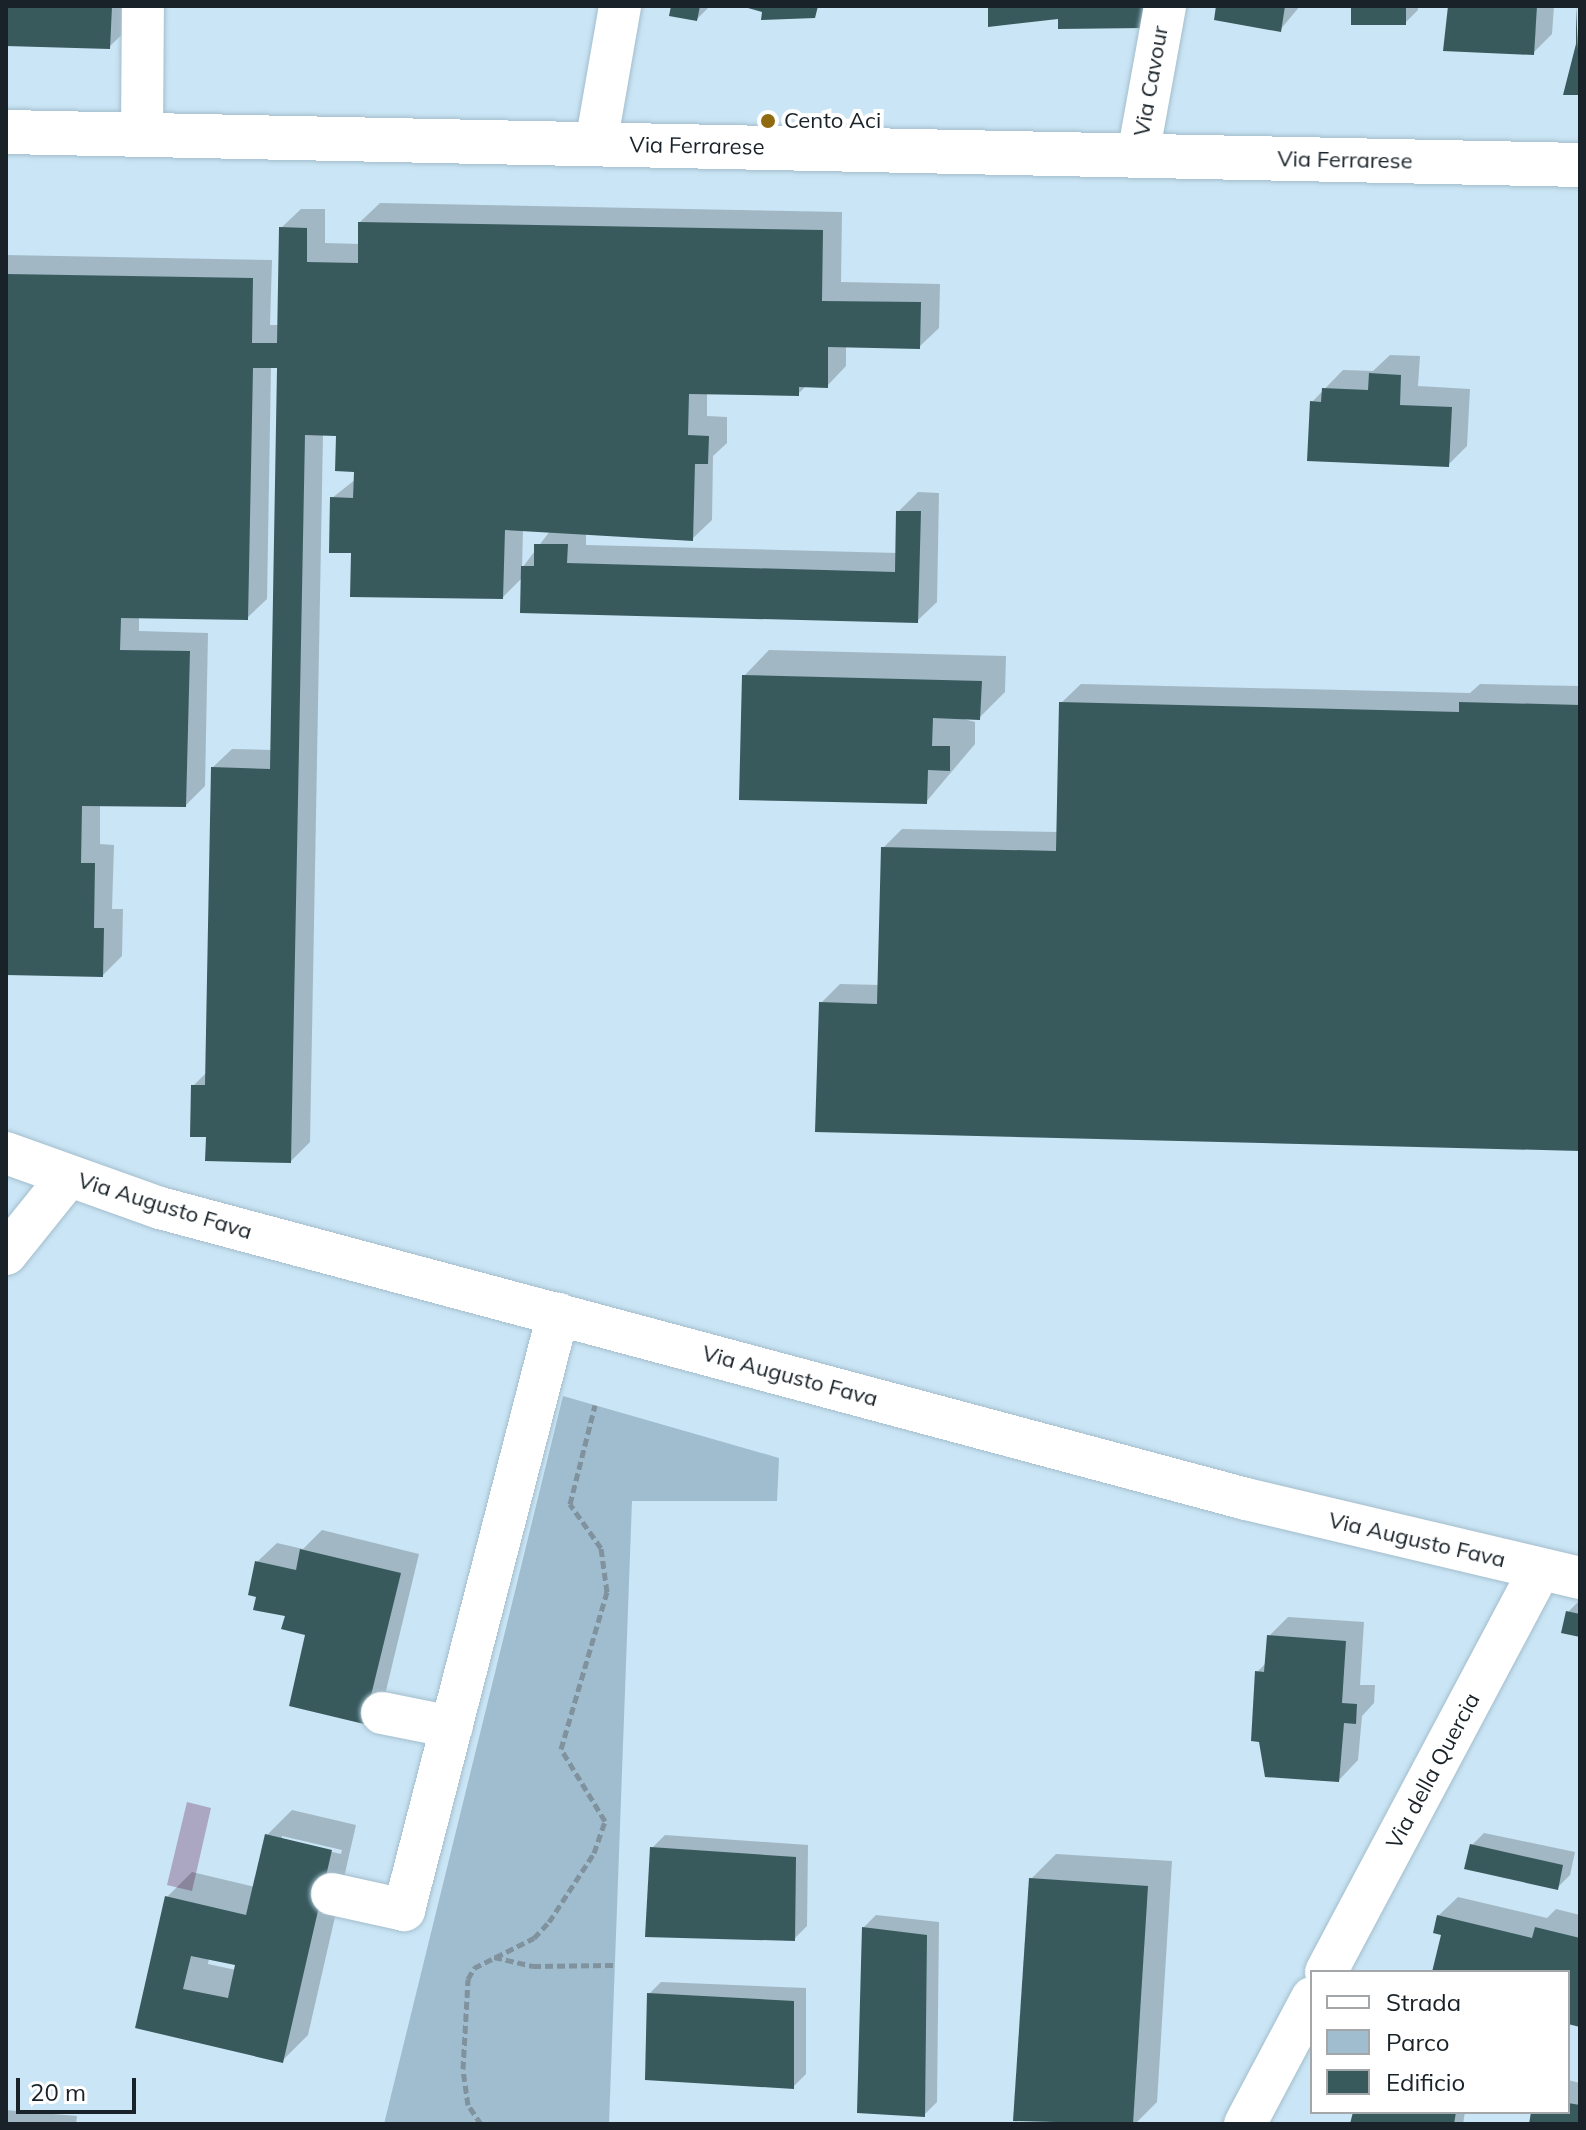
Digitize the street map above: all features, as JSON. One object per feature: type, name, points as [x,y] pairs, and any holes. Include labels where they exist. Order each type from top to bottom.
[{"type":"main road","name":"Via Ferrarese","points":[[6,132],[1580,165]]},
{"type":"street","points":[[142,135],[143,6]]},
{"type":"street","points":[[596,144],[620,6]]},
{"type":"street","name":"Via Cavour","points":[[1138,155],[1165,6]]},
{"type":"street","name":"Via Augusto Fava","points":[[6,1153],[68,1177],[558,1314],[1560,1574]]},
{"type":"street","points":[[6,1254],[68,1177]]},
{"type":"street","points":[[332,1894],[404,1910],[558,1314]]},
{"type":"street","name":"Via della Quercia","points":[[1327,1970],[1560,1574]]},
{"type":"street","points":[[382,1713],[452,1727]]},
{"type":"street","points":[[1245,2124],[1310,2002]]},
{"type":"path","points":[[481,2124],[468,2105],[463,2069],[468,1979],[493,1956],[534,1938],[602,1836],[602,1807],[561,1749],[607,1592],[601,1548],[570,1504],[595,1405]]},
{"type":"path","points":[[493,1956],[533,1966],[614,1965]]},
{"type":"green space","points":[[563,1396],[779,1458],[777,1501],[632,1501],[609,2124],[384,2124]]},
{"type":"shaded area","points":[[187,1802],[211,1808],[192,1891],[167,1885]]},
{"type":"building","points":[[6,6],[112,6],[110,49],[6,46]]},
{"type":"building","points":[[671,6],[700,6],[697,21],[669,16]]},
{"type":"building","points":[[741,6],[818,6],[815,18],[761,20],[762,12]]},
{"type":"building","points":[[988,6],[1149,6],[1145,28],[1058,29],[1058,19],[988,27]]},
{"type":"building","points":[[1216,6],[1285,6],[1281,32],[1214,20]]},
{"type":"building","points":[[1351,6],[1406,6],[1406,25],[1351,25]]},
{"type":"building","points":[[1448,6],[1537,6],[1534,55],[1443,51]]},
{"type":"building","points":[[1576,6],[1580,95],[1563,95],[1576,44]]},
{"type":"building","points":[[358,222],[823,230],[822,301],[921,302],[920,349],[828,347],[828,388],[799,387],[799,396],[689,394],[688,435],[709,436],[708,464],[695,464],[693,541],[505,530],[503,599],[350,597],[351,553],[329,553],[330,497],[353,498],[354,472],[335,471],[336,436],[305,435],[291,1163],[205,1161],[206,1137],[190,1137],[191,1085],[205,1085],[211,767],[270,769],[277,368],[253,368],[248,620],[121,618],[120,650],[190,651],[186,807],[82,806],[81,863],[95,863],[94,928],[104,928],[103,977],[6,975],[6,274],[253,278],[252,343],[277,343],[279,227],[307,228],[307,262],[358,263]]},
{"type":"building","points":[[1369,373],[1401,375],[1400,405],[1452,407],[1449,467],[1307,461],[1310,401],[1321,402],[1322,388],[1368,390]]},
{"type":"building","points":[[896,511],[921,511],[918,623],[520,613],[521,566],[534,566],[534,544],[568,544],[567,563],[895,572]]},
{"type":"building","points":[[742,675],[982,681],[980,720],[933,718],[932,746],[950,746],[950,771],[928,770],[927,804],[739,800]]},
{"type":"building","points":[[1059,702],[1459,712],[1459,702],[1580,705],[1580,1151],[815,1132],[819,1002],[877,1004],[881,847],[1056,851]]},
{"type":"building","points":[[300,1549],[401,1573],[364,1724],[289,1706],[305,1635],[281,1629],[285,1616],[253,1610],[256,1597],[248,1595],[255,1561],[296,1570]]},
{"type":"building","points":[[1566,1611],[1580,1614],[1580,1637],[1561,1633]]},
{"type":"building","points":[[1267,1635],[1346,1641],[1342,1703],[1357,1704],[1356,1724],[1344,1723],[1339,1782],[1265,1777],[1259,1742],[1251,1741],[1255,1671],[1264,1672]]},
{"type":"building","points":[[265,1834],[332,1850],[283,2063],[135,2028],[165,1896],[246,1915]],"holes":[[[191,1956],[235,1965],[228,1998],[183,1989]]]},
{"type":"building","points":[[1470,1844],[1563,1865],[1558,1890],[1464,1869]]},
{"type":"building","points":[[650,1847],[796,1857],[795,1941],[645,1937]]},
{"type":"building","points":[[1029,1878],[1148,1886],[1133,2124],[1013,2121]]},
{"type":"building","points":[[1437,1915],[1532,1938],[1535,1927],[1580,1938],[1580,2027],[1570,2024],[1570,1970],[1432,1970],[1441,1935],[1433,1933]]},
{"type":"building","points":[[862,1927],[927,1935],[925,2117],[857,2113]]},
{"type":"building","points":[[647,1993],[794,2001],[794,2089],[645,2080]]},
{"type":"building","points":[[1570,2103],[1580,2105],[1580,2124],[1529,2124],[1531,2114],[1570,2114]]},
{"type":"building","points":[[1352,2114],[1456,2114],[1454,2124],[1350,2124]]},
{"type":"place","name":"Cento Aci","points":[[768,121]]}]
